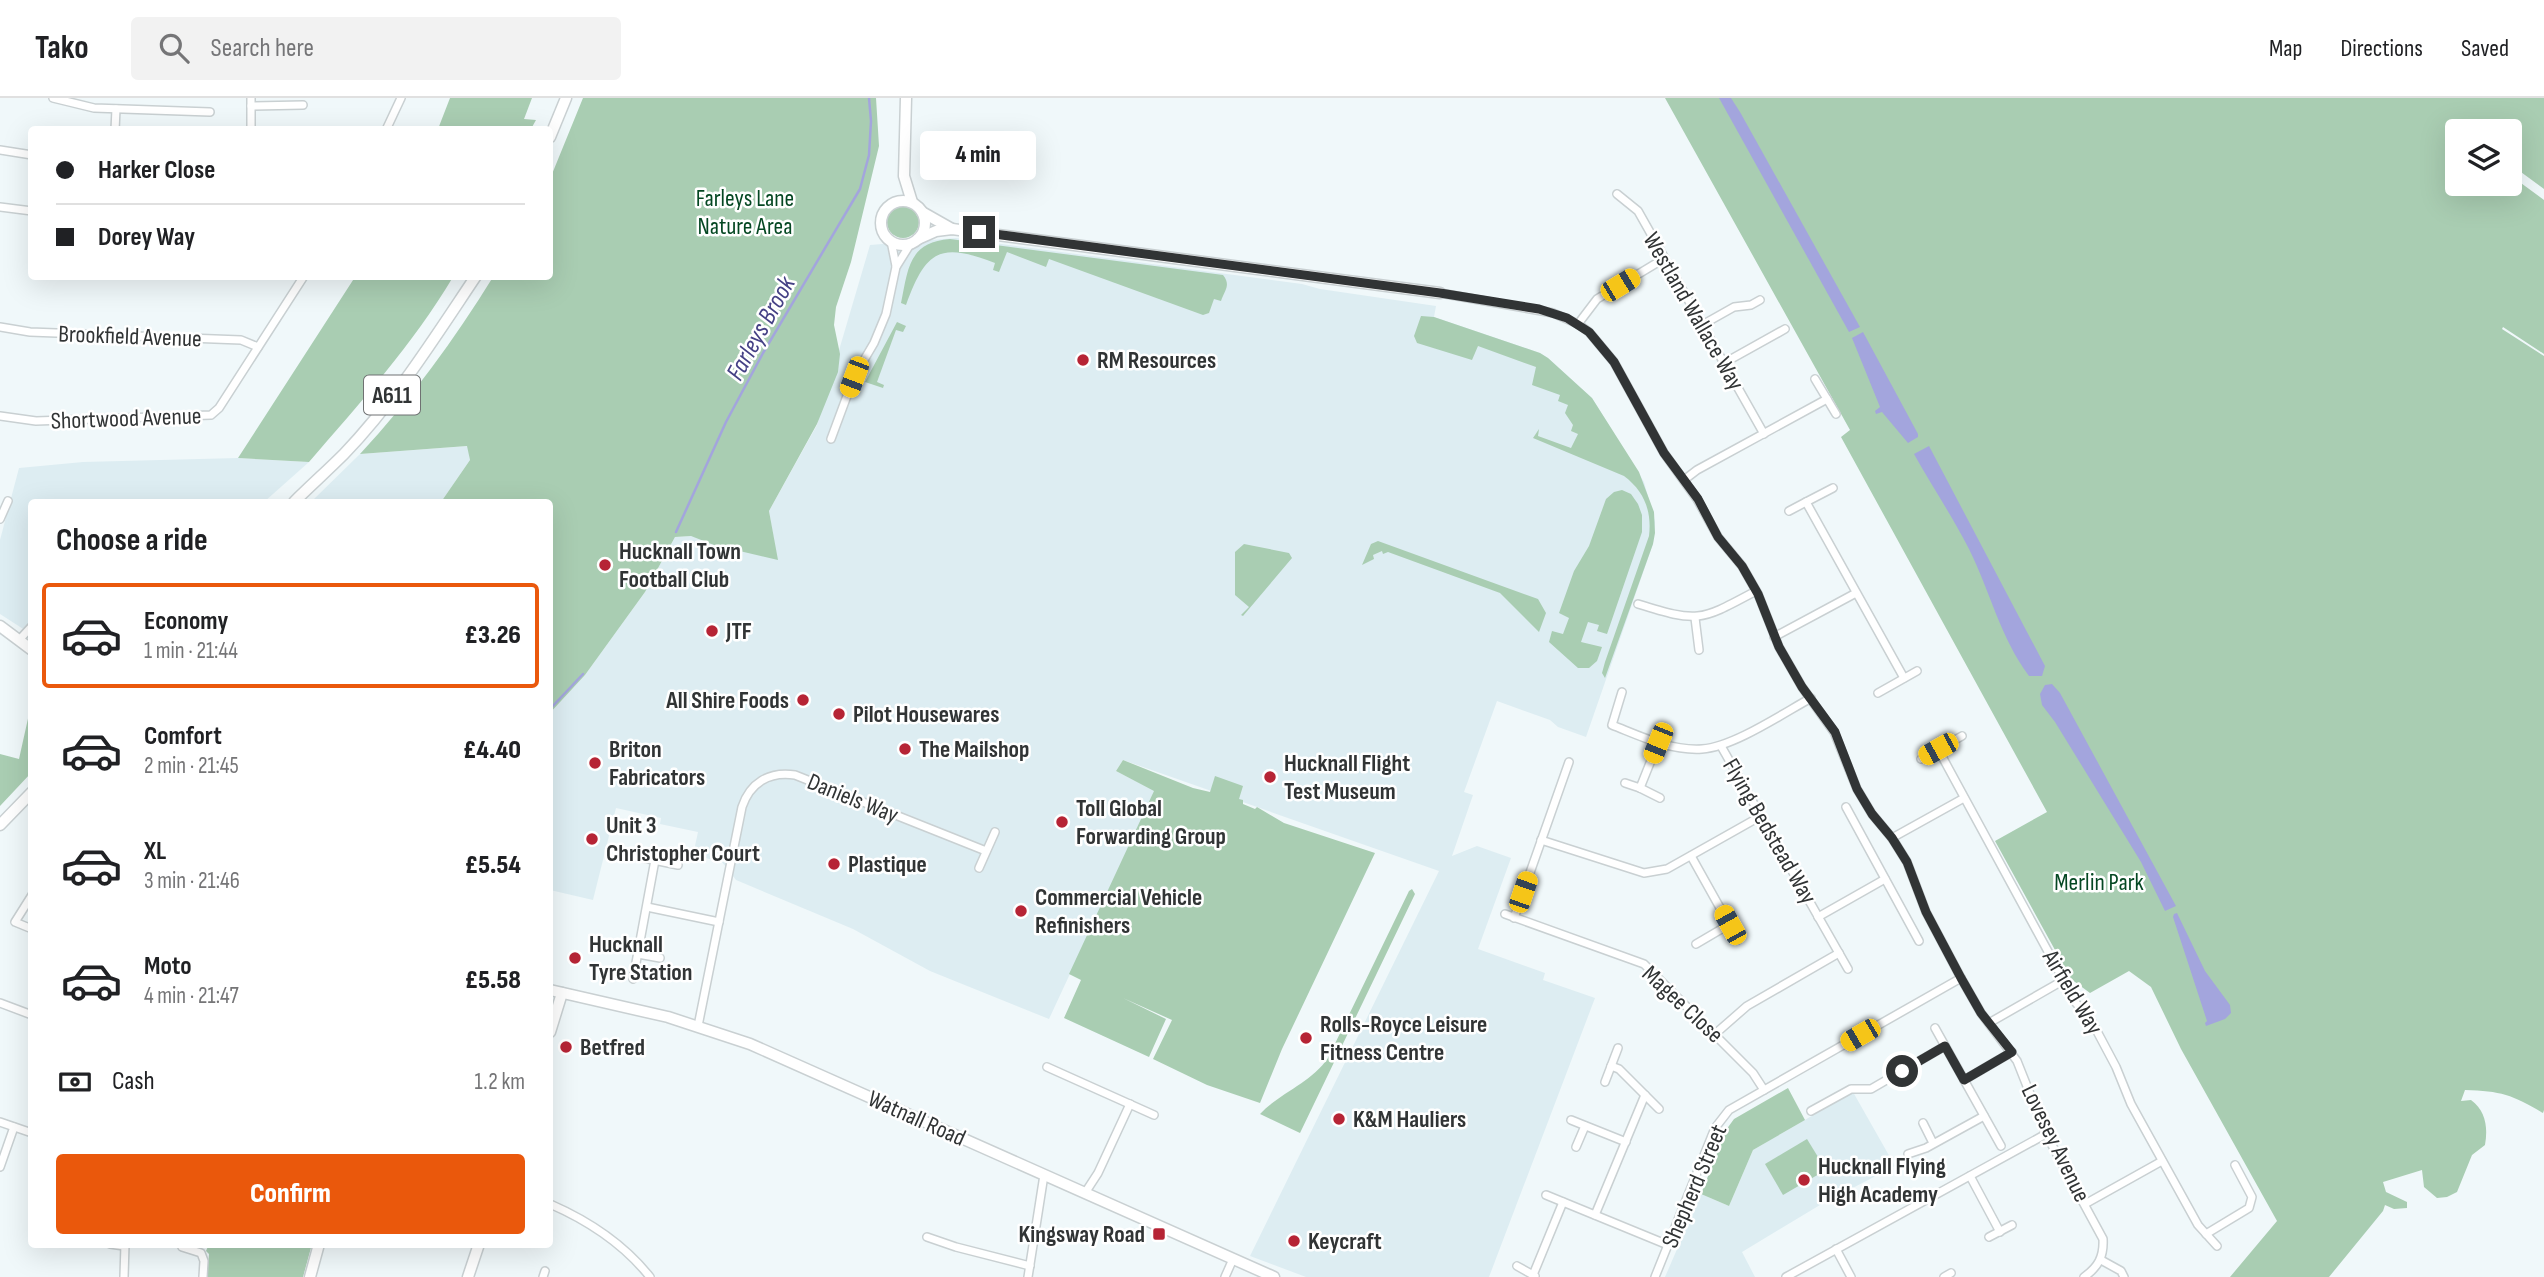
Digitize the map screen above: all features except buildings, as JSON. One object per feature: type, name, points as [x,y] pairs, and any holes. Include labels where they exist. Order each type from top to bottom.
[{"type":"main road","points":[[553,130],[566,98]]},
{"type":"main road","points":[[906,98],[905,176],[912,202],[922,212],[952,229]]},
{"type":"main road","points":[[905,176],[881,222],[886,236],[891,241],[904,245],[936,231],[952,229],[1440,293]]},
{"type":"main road","points":[[886,209],[898,201],[912,202]]},
{"type":"main road","points":[[914,241],[925,227],[922,212]]},
{"type":"main road","name":"A611","points":[[297,499],[345,452],[390,398],[473,280]]},
{"type":"main road","points":[[0,626],[28,646]]},
{"type":"main road","points":[[0,825],[28,796]]},
{"type":"main road","name":"Watnall Road","points":[[553,991],[698,1026],[776,1055],[1274,1277]]},
{"type":"main road","points":[[553,1022],[562,993]]},
{"type":"main road","points":[[310,1277],[318,1248]]},
{"type":"main road","points":[[468,1277],[478,1248]]},
{"type":"street","points":[[53,98],[85,106],[210,112]]},
{"type":"street","points":[[388,126],[401,98]]},
{"type":"street","points":[[251,126],[251,102],[303,106]]},
{"type":"street","points":[[115,126],[116,108]]},
{"type":"street","points":[[0,150],[28,154]]},
{"type":"street","name":"Westland Wallace Way","points":[[1617,194],[1638,211],[1764,434]]},
{"type":"street","points":[[0,206],[28,210]]},
{"type":"street","points":[[831,439],[854,377],[887,314],[896,267],[891,241]]},
{"type":"street","points":[[896,267],[914,241]]},
{"type":"street","points":[[1440,293],[1539,309],[1578,324],[1597,299],[1665,258]]},
{"type":"street","name":"Shortwood Avenue","points":[[0,416],[36,421],[205,417],[219,408],[301,280]]},
{"type":"street","points":[[1702,325],[1734,307],[1760,300]]},
{"type":"street","name":"Lovesey Avenue","points":[[1578,324],[1589,332],[1614,362],[1664,453],[1698,499],[1718,537],[1742,566],[1756,591],[1774,637],[1802,687],[1835,732],[1857,789],[1907,862],[1926,912],[1961,978],[1981,1013],[2012,1052],[2046,1134],[2103,1239],[2101,1261]]},
{"type":"street","name":"Brookfield Avenue","points":[[0,327],[30,332],[241,341],[258,347]]},
{"type":"street","points":[[1724,363],[1785,329]]},
{"type":"street","points":[[1815,379],[1836,414]]},
{"type":"street","points":[[1684,480],[1827,399]]},
{"type":"street","points":[[1789,511],[1833,488]]},
{"type":"street","points":[[1806,502],[1904,678]]},
{"type":"street","points":[[0,519],[4,506]]},
{"type":"street","points":[[1638,604],[1679,617],[1695,618],[1718,611],[1756,591]]},
{"type":"street","points":[[1774,637],[1856,593]]},
{"type":"street","points":[[1695,618],[1699,650]]},
{"type":"street","points":[[20,639],[28,630]]},
{"type":"street","points":[[1878,693],[1917,671]]},
{"type":"street","points":[[1622,692],[1612,725],[1658,743],[1701,749],[1721,746],[1811,698]]},
{"type":"street","points":[[1921,759],[1962,736]]},
{"type":"street","points":[[1640,788],[1658,743]]},
{"type":"street","name":"Flying Bedstead Way","points":[[1721,746],[1849,970]]},
{"type":"street","name":"Airfield Way","points":[[1938,749],[2076,1003],[2097,1031],[2116,1067],[2130,1104],[2198,1225],[2217,1246]]},
{"type":"street","points":[[1514,918],[1569,762]]},
{"type":"street","name":"Daniels Way","points":[[698,1026],[742,807],[754,786],[771,776],[788,774],[804,778],[986,851]]},
{"type":"street","points":[[1625,783],[1660,798]]},
{"type":"street","points":[[1892,838],[1964,798]]},
{"type":"street","points":[[1846,807],[1919,941]]},
{"type":"street","points":[[1541,840],[1644,873],[1655,873],[1667,869],[1761,816]]},
{"type":"street","points":[[979,868],[995,832]]},
{"type":"street","points":[[634,856],[678,865]]},
{"type":"street","points":[[1691,856],[1738,940]]},
{"type":"street","points":[[633,979],[655,860]]},
{"type":"street","name":"Flying Bedstead Way","points":[[1818,917],[1885,879]]},
{"type":"street","points":[[28,902],[16,922],[28,927]]},
{"type":"street","points":[[647,906],[719,922]]},
{"type":"street","name":"Magee Close","points":[[1505,915],[1644,964],[1753,1073],[1764,1090]]},
{"type":"street","points":[[1696,944],[1730,925]]},
{"type":"street","points":[[1715,1034],[1747,1006],[1839,953]]},
{"type":"street","points":[[638,954],[660,958]]},
{"type":"street","name":"Shepherd Street","points":[[1655,1277],[1722,1116],[1961,978]]},
{"type":"street","points":[[1989,1023],[2064,980]]},
{"type":"street","points":[[0,1003],[28,1013]]},
{"type":"street","points":[[1935,1028],[2001,1146]]},
{"type":"street","points":[[1811,1111],[1851,1089],[1871,1089],[1945,1046]]},
{"type":"street","points":[[1605,1082],[1618,1048]]},
{"type":"street","points":[[1964,1080],[2012,1052]]},
{"type":"street","points":[[1611,1066],[1619,1069],[1658,1109]]},
{"type":"street","points":[[1047,1067],[1154,1115]]},
{"type":"street","points":[[1595,1215],[1645,1095]]},
{"type":"street","points":[[1085,1193],[1098,1173],[1129,1104]]},
{"type":"street","points":[[1908,1154],[1984,1116]]},
{"type":"street","points":[[1571,1120],[1626,1142]]},
{"type":"street","points":[[0,1122],[28,1132]]},
{"type":"street","points":[[1923,1123],[1933,1143]]},
{"type":"street","points":[[1576,1147],[1585,1126]]},
{"type":"street","points":[[0,1167],[15,1127]]},
{"type":"street","points":[[1786,1277],[2046,1134]]},
{"type":"street","points":[[2085,1204],[2162,1161]]},
{"type":"street","points":[[2206,1234],[2249,1208],[2252,1203],[2252,1197],[2235,1165]]},
{"type":"street","points":[[1028,1277],[1044,1175]]},
{"type":"street","points":[[1970,1176],[2000,1232]]},
{"type":"street","points":[[1546,1195],[1668,1245]]},
{"type":"street","points":[[1517,1266],[1535,1276],[1563,1202]]},
{"type":"street","points":[[553,1205],[579,1217],[617,1242],[650,1277]]},
{"type":"street","points":[[1989,1237],[2012,1225]]},
{"type":"street","points":[[927,1237],[1030,1266]]},
{"type":"street","points":[[124,1277],[125,1248]]},
{"type":"street","points":[[185,1248],[201,1253],[204,1261],[203,1277]]},
{"type":"street","points":[[1836,1249],[1851,1277]]},
{"type":"street","points":[[1225,1277],[1233,1259]]},
{"type":"street","points":[[2084,1277],[2101,1261],[2121,1271],[2124,1277]]},
{"type":"shaded area","points":[[956,238],[1302,284],[1436,306],[1434,317],[1548,358],[1592,398],[1644,482],[1655,522],[1653,544],[1586,737],[1558,727],[1550,720],[1497,701],[1464,792],[1473,795],[1452,856],[1477,846],[1511,858],[1478,949],[1545,973],[1543,980],[1595,998],[1489,1277],[1306,1277],[1250,1256],[1439,871],[1123,760],[1116,771],[1155,791],[1049,1019],[930,971],[853,929],[736,880],[722,862],[693,855],[698,832],[660,824],[661,818],[616,808],[593,900],[553,891],[553,710],[585,675],[645,592],[675,537],[691,536],[777,559],[769,511],[817,425],[870,245]]},
{"type":"shaded area","points":[[468,446],[470,460],[443,499],[314,499],[360,454]]},
{"type":"shaded area","points":[[238,458],[309,462],[267,499],[28,499],[28,632],[0,614],[0,540],[19,468],[83,462]]},
{"type":"shaded area","name":"Hucknall Flying High Academy","points":[[1853,1092],[1895,1166],[1820,1205],[1742,1252],[1755,1277],[1665,1277],[1701,1194],[1729,1206],[1753,1150]]},
{"type":"green space","points":[[450,98],[532,98],[524,119],[536,120],[533,126],[439,126]]},
{"type":"green space","name":"Farleys Lane Nature Area","points":[[583,98],[876,98],[879,146],[851,262],[836,307],[834,325],[840,354],[838,372],[817,424],[769,511],[778,560],[714,545],[691,536],[675,537],[645,592],[585,675],[553,710],[553,499],[443,499],[470,460],[467,446],[360,454],[431,368],[491,280],[553,280],[553,172]]},
{"type":"green space","name":"Merlin Park","points":[[1665,98],[2544,98],[2544,189],[2522,173],[2522,119],[2445,119],[2445,196],[2522,196],[2522,184],[2544,200],[2544,354],[2503,327],[2502,329],[2544,356],[2544,1110],[2543,1113],[2506,1095],[2465,1090],[2461,1101],[2471,1100],[2480,1109],[2485,1120],[2486,1139],[2485,1145],[2472,1155],[2457,1192],[2437,1198],[2424,1187],[2422,1170],[2383,1182],[2386,1192],[2407,1202],[2407,1208],[2394,1209],[2385,1205],[2383,1211],[2329,1277],[2230,1277],[2277,1221],[2181,1049],[2151,987],[2129,971],[2090,993],[2071,979],[1995,841],[2047,812],[1841,437],[1850,430]]},
{"type":"green space","points":[[903,206],[915,210],[919,222],[915,234],[903,238],[891,234],[887,222],[891,210]]},
{"type":"green space","points":[[950,239],[1223,275],[1227,282],[1221,301],[1214,299],[1209,313],[1203,315],[1049,259],[1046,267],[1007,252],[999,272],[993,270],[995,263],[961,253],[948,253],[928,262],[906,305],[901,303],[912,260],[918,252],[936,241]]},
{"type":"green space","points":[[353,280],[451,280],[403,349],[309,462],[238,458]]},
{"type":"green space","points":[[1421,316],[1434,317],[1548,358],[1592,398],[1639,472],[1654,512],[1655,533],[1605,678],[1602,673],[1605,662],[1649,536],[1649,518],[1645,502],[1637,488],[1624,476],[1533,438],[1539,429],[1538,436],[1571,448],[1578,434],[1571,431],[1573,425],[1565,413],[1568,405],[1558,401],[1560,395],[1532,385],[1536,367],[1478,346],[1472,360],[1417,343],[1414,336]]},
{"type":"green space","points":[[897,322],[906,326],[903,332],[896,330],[877,382],[884,385],[883,388],[865,382]]},
{"type":"green space","points":[[1622,490],[1631,494],[1638,504],[1642,515],[1642,532],[1607,634],[1597,631],[1599,625],[1588,622],[1581,642],[1602,647],[1597,661],[1589,668],[1578,668],[1549,642],[1552,631],[1563,634],[1569,618],[1559,613],[1574,571],[1589,546],[1606,499],[1614,492]]},
{"type":"green space","points":[[1378,541],[1538,599],[1546,613],[1539,632],[1500,593],[1388,552],[1383,554],[1382,551],[1373,555],[1374,559],[1362,565],[1371,544]]},
{"type":"green space","points":[[1244,544],[1289,553],[1292,558],[1243,616],[1241,615],[1249,607],[1235,595],[1235,552]]},
{"type":"green space","points":[[28,718],[28,776],[0,806],[0,754],[19,759]]},
{"type":"green space","points":[[1123,760],[1193,788],[1210,792],[1215,776],[1243,786],[1239,799],[1243,800],[1243,804],[1255,809],[1257,807],[1284,823],[1375,853],[1282,1049],[1260,1103],[1207,1085],[1153,1059],[1172,1020],[1123,998],[1166,1019],[1149,1057],[1064,1018],[1081,980],[1069,974],[1154,791],[1116,771]]},
{"type":"green space","points":[[1412,889],[1415,894],[1300,1133],[1260,1114],[1305,1081],[1328,1058]]},
{"type":"green space","points":[[1788,1088],[1805,1120],[1753,1150],[1729,1206],[1701,1194],[1726,1130],[1734,1119]]},
{"type":"green space","points":[[1807,1139],[1826,1170],[1783,1195],[1765,1164]]},
{"type":"green space","points":[[207,1248],[311,1248],[303,1277],[207,1277],[209,1254]]},
{"type":"water","points":[[1719,98],[1731,98],[1740,112],[1860,327],[1849,332]]},
{"type":"water","points":[[1863,332],[1918,434],[1918,437],[1908,443],[1882,412],[1876,414],[1875,411],[1880,407],[1852,338]]},
{"type":"water","points":[[1929,446],[2045,666],[2042,676],[2029,676],[2010,646],[1969,549],[1914,454]]},
{"type":"water","points":[[2052,684],[2060,693],[2176,906],[2165,911],[2141,862],[2042,705],[2040,694],[2045,685]]},
{"type":"water","points":[[2177,913],[2205,971],[2230,1005],[2231,1013],[2225,1019],[2206,1026],[2207,1021],[2173,917]]},
{"type":"waterway","name":"Farleys Brook","points":[[676,532],[726,422],[763,353],[860,189],[869,155],[869,98]]},
{"type":"waterway","points":[[553,706],[583,674]]},
{"type":"place","name":"RM Resources","points":[[1083,360]]},
{"type":"place","name":"Hucknall Town Football Club","points":[[605,565]]},
{"type":"place","name":"JTF","points":[[712,631]]},
{"type":"place","name":"All Shire Foods","points":[[803,700]]},
{"type":"place","name":"Pilot Housewares","points":[[839,714]]},
{"type":"place","name":"The Mailshop","points":[[905,749]]},
{"type":"place","name":"Briton Fabricators","points":[[595,763]]},
{"type":"place","name":"Hucknall Flight Test Museum","points":[[1270,777]]},
{"type":"place","name":"Toll Global Forwarding Group","points":[[1062,822]]},
{"type":"place","name":"Unit 3 Christopher Court","points":[[592,839]]},
{"type":"place","name":"Plastique","points":[[834,864]]},
{"type":"place","name":"Commercial Vehicle Refinishers","points":[[1021,911]]},
{"type":"place","name":"Hucknall Tyre Station","points":[[575,958]]},
{"type":"place","name":"Rolls-Royce Leisure Fitness Centre","points":[[1306,1038]]},
{"type":"place","name":"Betfred","points":[[566,1047]]},
{"type":"place","name":"K&M Hauliers","points":[[1339,1119]]},
{"type":"place","name":"Hucknall Flying High Academy","points":[[1804,1180]]},
{"type":"place","name":"Kingsway Road","points":[[1159,1234]]},
{"type":"place","name":"Keycraft","points":[[1294,1241]]},
{"type":"route","points":[[979,232],[1440,293],[1539,309],[1567,318],[1589,332],[1614,362],[1664,453],[1698,499],[1718,537],[1742,566],[1758,594],[1779,647],[1802,687],[1835,732],[1857,789],[1907,862],[1926,912],[1961,978],[1981,1013],[2012,1052],[1964,1080],[1945,1046],[1902,1071]]}]
